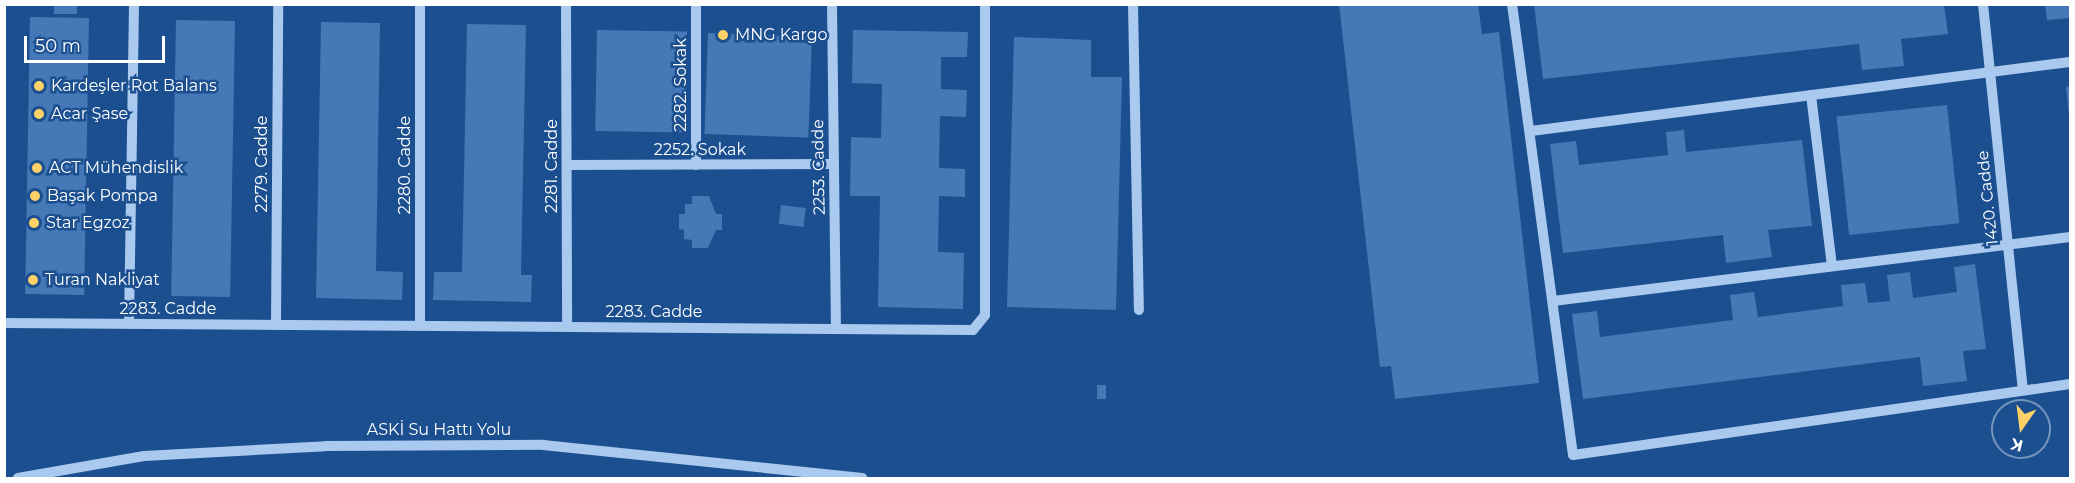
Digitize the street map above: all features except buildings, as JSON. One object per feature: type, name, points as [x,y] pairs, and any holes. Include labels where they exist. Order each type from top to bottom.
[{"type":"street","points":[[129,324],[134,4]]},
{"type":"street","name":"2279. Cadde","points":[[276,325],[278,4]]},
{"type":"street","name":"2280. Cadde","points":[[420,4],[420,326]]},
{"type":"street","name":"2281. Cadde","points":[[566,4],[567,327]]},
{"type":"street","name":"2282. Sokak","points":[[696,4],[696,165]]},
{"type":"street","name":"2253. Cadde","points":[[832,4],[836,329]]},
{"type":"street","name":"2283. Cadde","points":[[4,323],[973,330],[984,320],[985,4]]},
{"type":"street","points":[[1133,4],[1139,310]]},
{"type":"street","points":[[1512,4],[1531,131],[1573,455],[2070,384]]},
{"type":"street","name":"1420. Cadde","points":[[1983,4],[2023,389]]},
{"type":"street","points":[[1531,131],[2070,62]]},
{"type":"street","points":[[1810,95],[1832,265]]},
{"type":"street","name":"2252. Sokak","points":[[567,165],[834,164]]},
{"type":"street","points":[[1553,301],[2070,237]]},
{"type":"street","name":"ASKİ Su Hattı Yolu","points":[[18,478],[144,456],[326,446],[543,445],[862,478]]},
{"type":"place","name":"MNG Kargo","points":[[723,35]]},
{"type":"place","name":"Kardeşler Rot Balans","points":[[39,86]]},
{"type":"place","name":"Acar Şase","points":[[39,114]]},
{"type":"place","name":"ACT Mühendislik","points":[[37,168]]},
{"type":"place","name":"Başak Pompa","points":[[35,196]]},
{"type":"place","name":"Star Egzoz","points":[[34,223]]},
{"type":"place","name":"Turan Nakliyat","points":[[33,280]]}]
